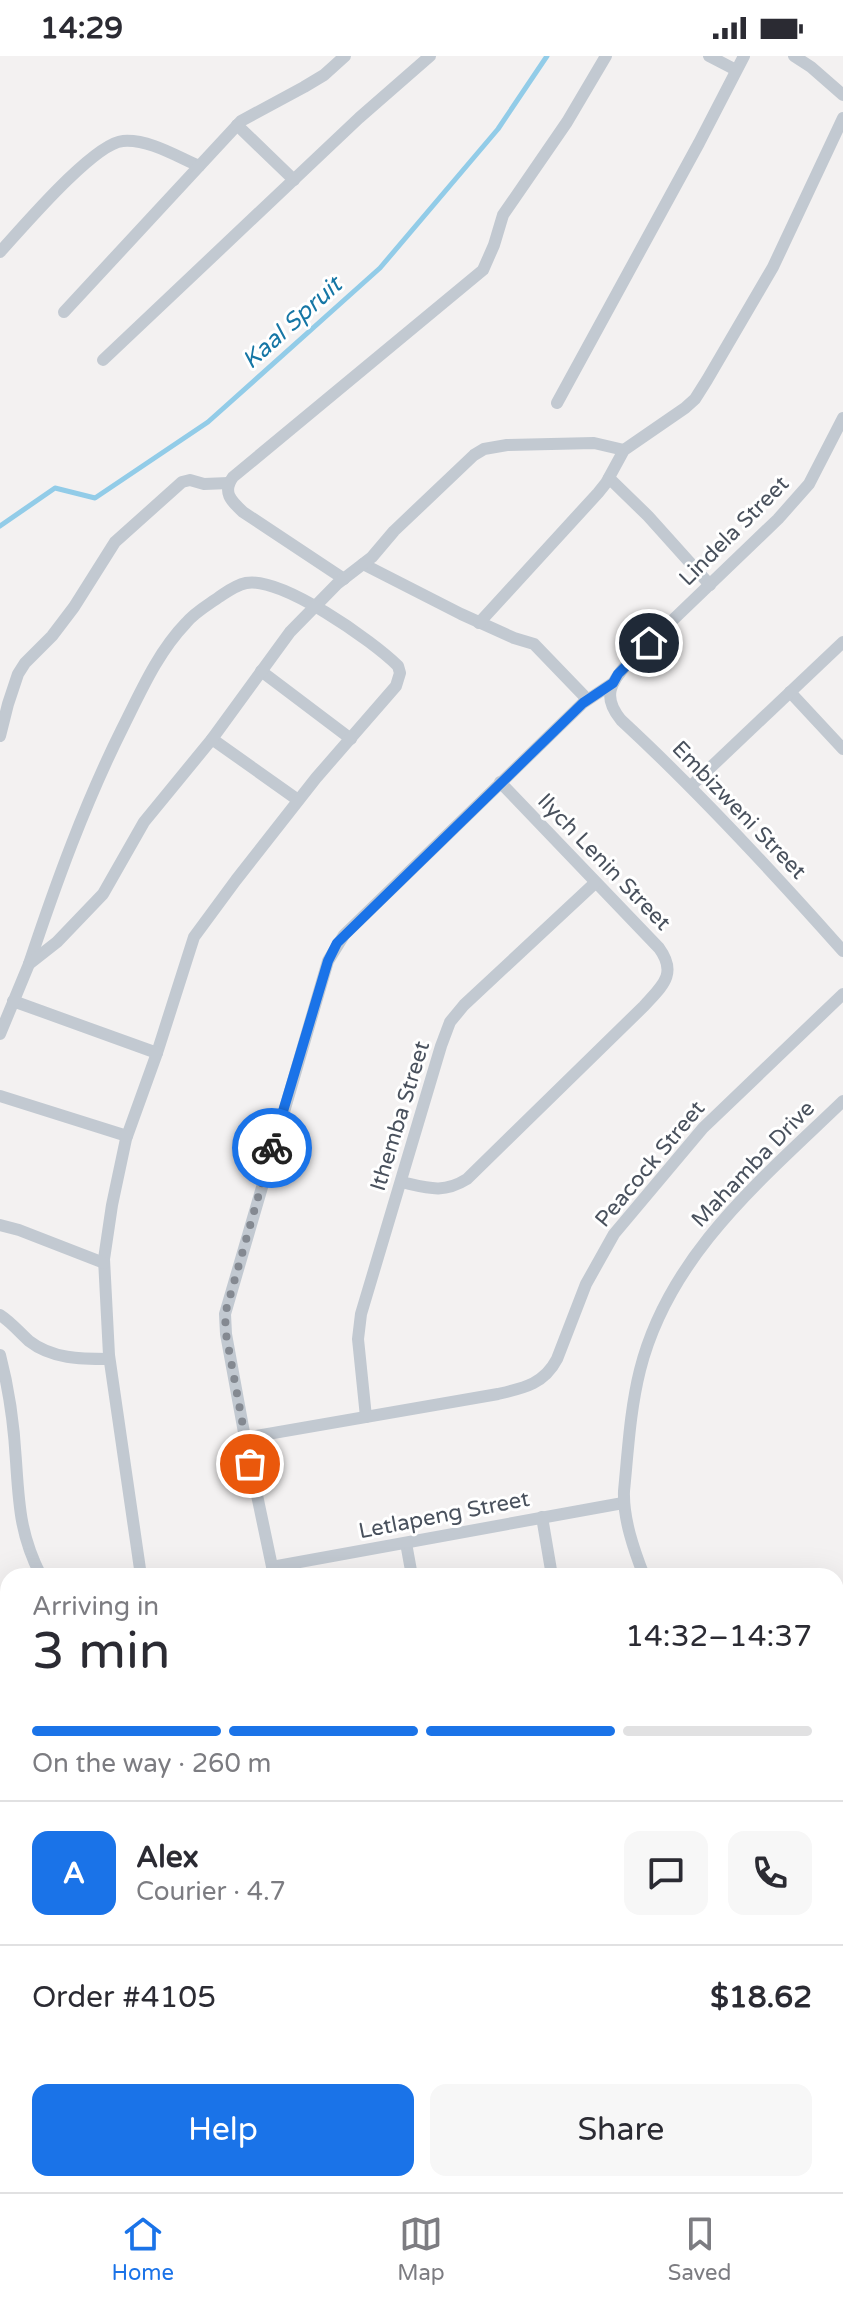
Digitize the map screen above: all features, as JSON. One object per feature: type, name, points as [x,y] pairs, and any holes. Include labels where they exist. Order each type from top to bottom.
[{"type":"street","points":[[64,312],[237,125],[253,113],[324,75],[345,56]]},
{"type":"street","points":[[103,360],[359,118],[414,61],[430,56]]},
{"type":"street","points":[[344,579],[243,512],[230,499],[229,483],[462,286],[478,276],[489,258],[503,215],[567,122],[606,56]]},
{"type":"street","points":[[709,56],[736,70]]},
{"type":"street","points":[[557,403],[744,56]]},
{"type":"street","points":[[794,56],[843,95]]},
{"type":"street","points":[[479,623],[598,493],[624,450],[695,399],[773,267],[843,118]]},
{"type":"street","points":[[237,125],[294,180]]},
{"type":"street","points":[[0,252],[80,169],[116,142],[148,144],[199,166]]},
{"type":"street","name":"Lindela Street","points":[[610,697],[613,683],[628,663],[778,519],[809,484],[843,418]]},
{"type":"street","points":[[29,964],[65,934],[103,894],[144,822],[212,739],[290,632],[344,579],[372,557],[474,455],[484,449],[507,445],[586,443],[605,444],[624,450]]},
{"type":"street","points":[[609,478],[710,585]]},
{"type":"street","points":[[0,736],[18,674],[74,607],[115,542],[182,482],[229,483]]},
{"type":"street","points":[[363,564],[479,623],[534,644],[587,699]]},
{"type":"street","points":[[0,1034],[102,770],[143,686],[176,634],[194,614],[245,583],[266,584],[316,605],[393,661],[400,669],[396,686],[298,800],[194,937],[127,1136],[105,1242],[104,1263],[109,1359],[140,1568]]},
{"type":"street","points":[[691,786],[843,642]]},
{"type":"street","points":[[261,671],[351,739]]},
{"type":"street","points":[[272,1568],[245,1438],[226,1334],[225,1310],[328,961],[344,935],[500,782],[587,699],[613,683]]},
{"type":"street","points":[[790,692],[843,749]]},
{"type":"street","name":"Embizweni Street","points":[[610,697],[612,707],[621,720],[691,786],[843,951]]},
{"type":"street","points":[[212,739],[298,800]]},
{"type":"street","name":"Ilych Lenin Street","points":[[401,1182],[440,1189],[450,1188],[467,1179],[665,983],[668,969],[663,952],[500,782]]},
{"type":"street","name":"Ithemba Street","points":[[366,1417],[358,1339],[363,1305],[434,1065],[453,1018],[595,883]]},
{"type":"street","name":"Peacock Street","points":[[245,1438],[522,1389],[546,1375],[557,1359],[586,1284],[614,1234],[703,1128],[843,994]]},
{"type":"street","points":[[13,1001],[157,1053]]},
{"type":"street","points":[[0,1096],[127,1136]]},
{"type":"street","name":"Mahamba Drive","points":[[642,1568],[623,1503],[637,1385],[653,1328],[670,1292],[720,1222],[843,1101]]},
{"type":"street","points":[[0,1225],[104,1263]]},
{"type":"street","points":[[0,1315],[30,1342],[44,1350],[68,1357],[109,1359]]},
{"type":"street","points":[[0,1355],[14,1448],[19,1512],[30,1555],[37,1568]]},
{"type":"street","points":[[0,1455],[14,1448]]},
{"type":"street","name":"Letlapeng Street","points":[[291,1568],[406,1543],[623,1503]]},
{"type":"street","points":[[542,1517],[551,1568]]},
{"type":"street","points":[[406,1543],[411,1568]]},
{"type":"waterway","name":"Kaal Spruit","points":[[0,526],[55,488],[95,498],[208,422],[380,268],[498,129],[547,56]]},
{"type":"way so far","points":[[250,1464],[225,1314],[272,1148]]},
{"type":"route","points":[[272,1148],[328,961],[337,943],[587,699],[613,683],[649,643]]}]
